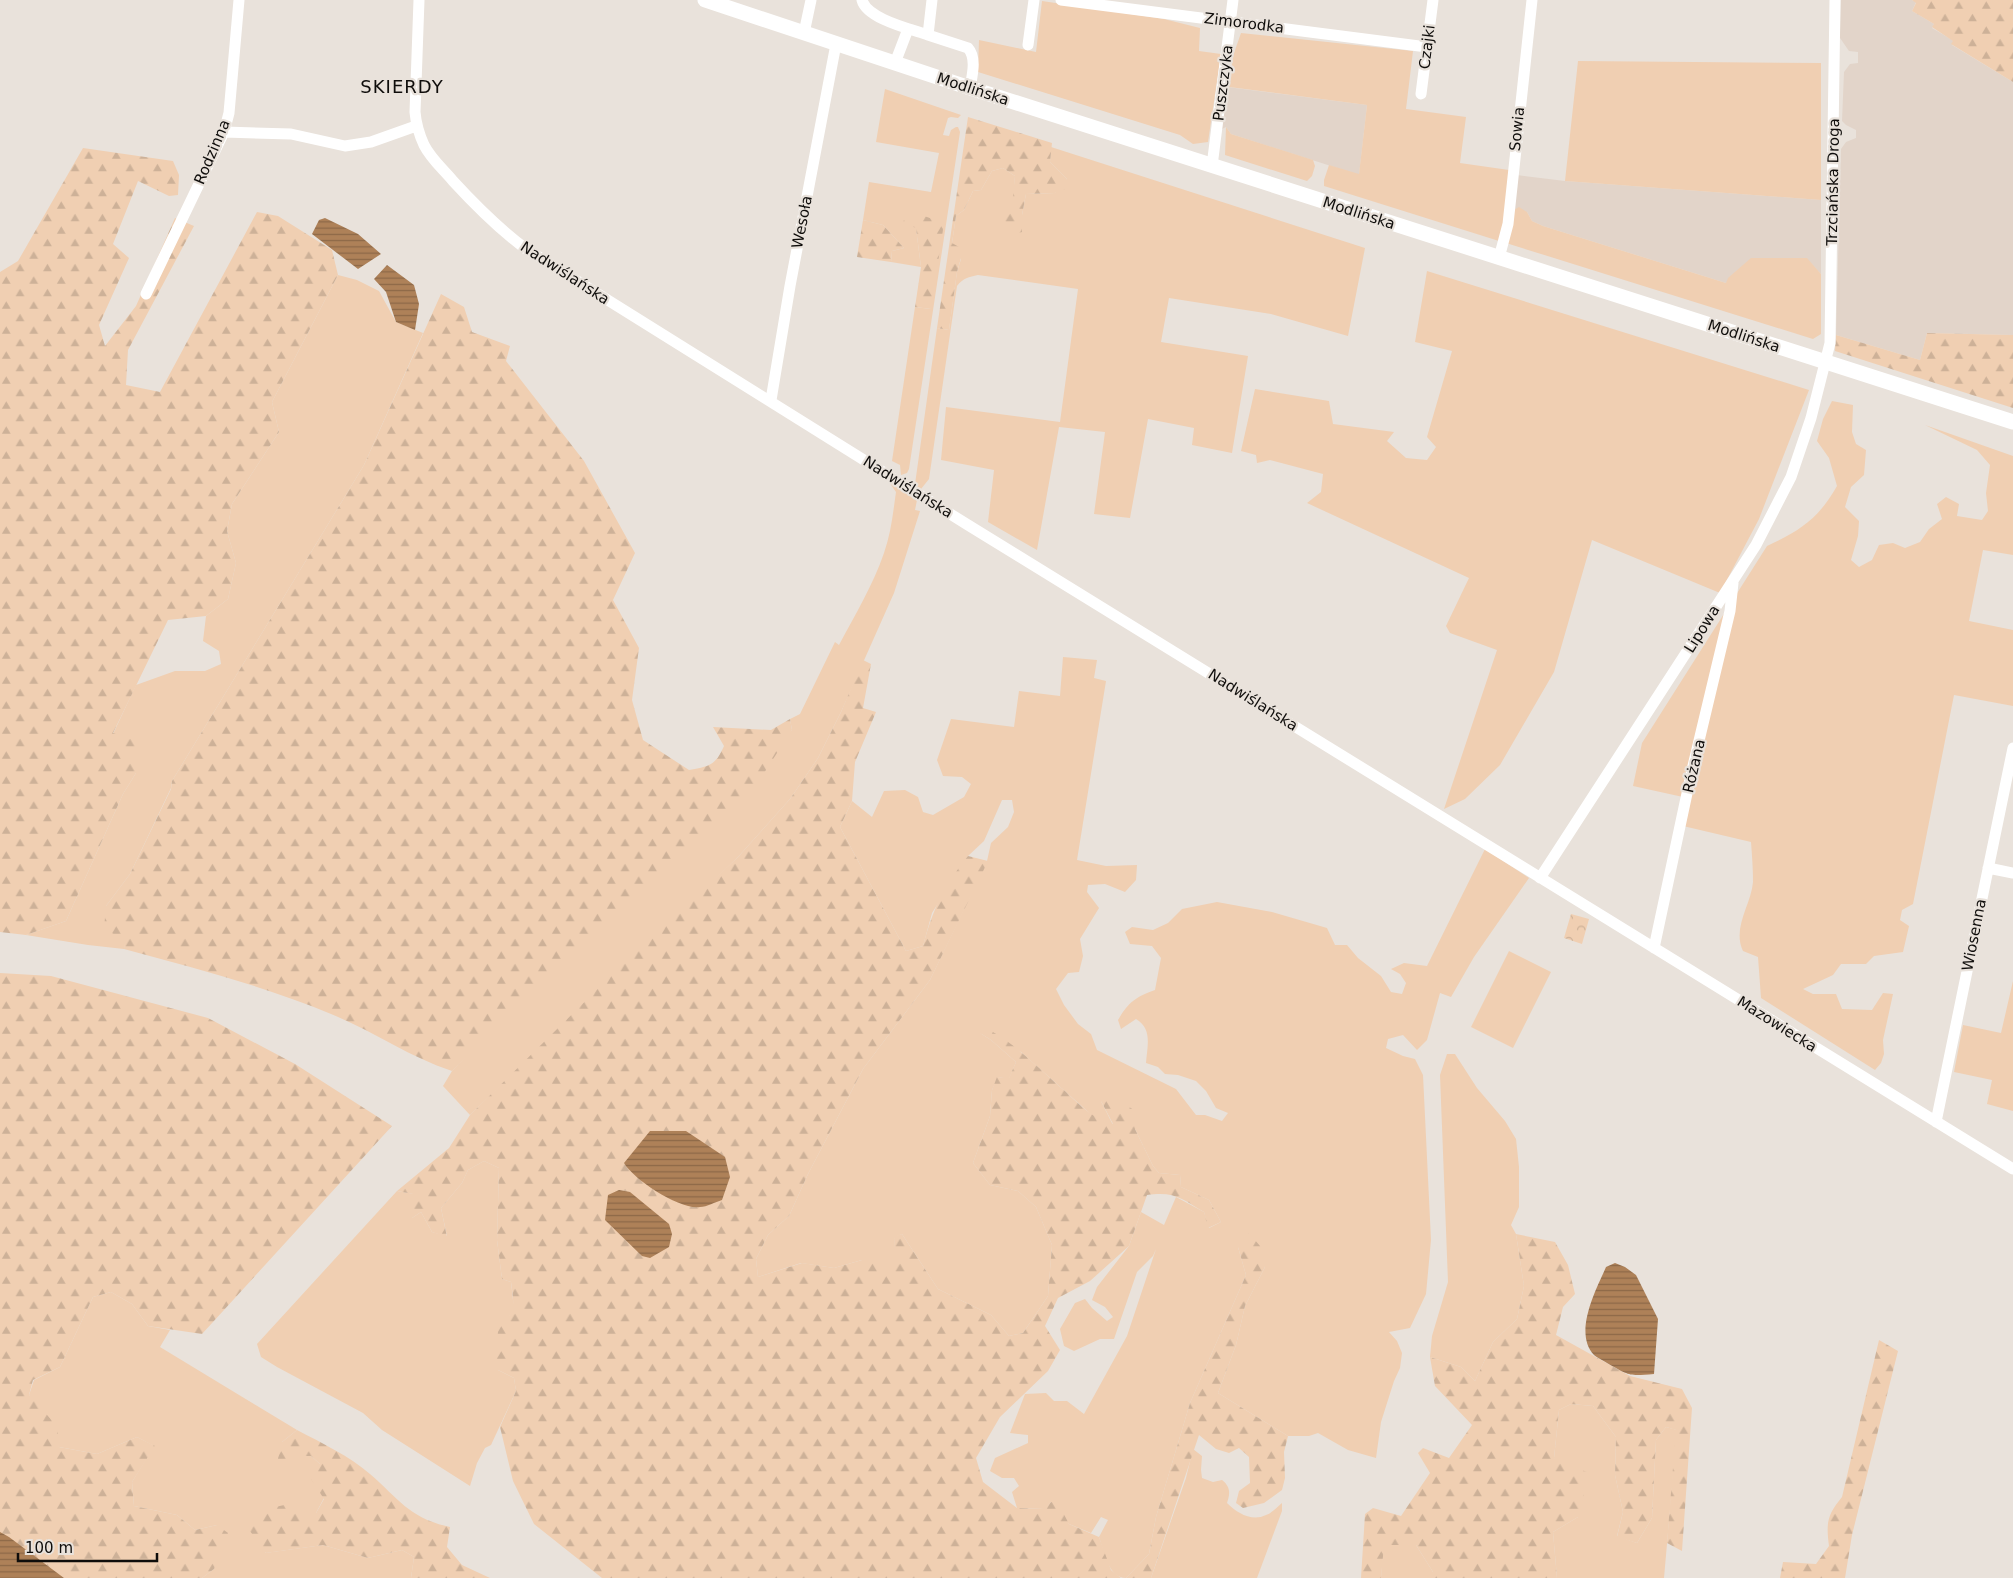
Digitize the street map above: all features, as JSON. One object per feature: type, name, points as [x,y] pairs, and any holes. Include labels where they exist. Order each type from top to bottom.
[{"type":"main road","name":"Modlińska","points":[[712,1],[970,88],[2013,422]]},
{"type":"street","name":"Rodzinna","points":[[146,294],[224,132],[229,113],[239,0]]},
{"type":"street","name":"Nadwiślańska","points":[[419,0],[416,126],[432,158],[470,200],[506,235],[589,290],[771,400],[968,525],[1540,878]]},
{"type":"street","points":[[804,33],[811,0]]},
{"type":"street","points":[[862,0],[864,5],[874,14],[908,28],[968,48],[972,52],[973,60],[970,88]]},
{"type":"street","points":[[928,35],[932,0]]},
{"type":"street","points":[[1028,45],[1034,0]]},
{"type":"street","name":"Zimorodka","points":[[1061,0],[1427,47]]},
{"type":"street","name":"Puszczyka","points":[[1212,166],[1234,0]]},
{"type":"street","name":"Czajki","points":[[1421,94],[1433,0]]},
{"type":"street","name":"Sowia","points":[[1498,258],[1508,224],[1532,0]]},
{"type":"street","name":"Trzciańska Droga","points":[[1827,363],[1830,343],[1835,0]]},
{"type":"street","points":[[895,63],[908,28]]},
{"type":"street","name":"Wesoła","points":[[771,400],[790,286],[836,44]]},
{"type":"street","points":[[224,132],[291,134],[345,146],[371,142],[416,126]]},
{"type":"street","name":"Lipowa","points":[[1540,878],[1756,545],[1791,476],[1827,363]]},
{"type":"street","name":"Różana","points":[[1654,948],[1730,611],[1733,583]]},
{"type":"street","name":"Wiosenna","points":[[1936,1122],[2013,748]]},
{"type":"street","points":[[1988,868],[2013,873]]},
{"type":"street","name":"Mazowiecka","points":[[1540,878],[2013,1169]]},
{"type":"shaded area","points":[[1841,0],[1912,0],[1916,2],[1912,11],[1934,24],[1932,28],[1954,41],[1952,45],[2013,82],[2013,335],[1927,333],[1920,360],[1836,335],[1841,149],[1846,142],[1856,138],[1856,130],[1842,121],[1844,72],[1850,64],[1858,63],[1858,52],[1849,51],[1840,38]]},
{"type":"shaded area","points":[[1227,87],[1367,105],[1359,175],[1231,134],[1226,127],[1222,129]]},
{"type":"shaded area","points":[[1517,175],[1565,181],[1821,200],[1821,274],[1806,258],[1726,283],[1543,226],[1532,221],[1527,212],[1512,211]]},
{"type":"shaded area","points":[[325,218],[358,234],[381,254],[358,269],[312,234],[319,220]]},
{"type":"shaded area","points":[[387,265],[414,285],[419,304],[415,330],[396,322],[386,292],[374,279]]},
{"type":"shaded area","points":[[650,1131],[686,1131],[725,1157],[730,1177],[722,1200],[703,1207],[691,1207],[681,1204],[647,1185],[629,1170],[624,1163]]},
{"type":"shaded area","points":[[619,1190],[630,1192],[669,1224],[672,1234],[669,1247],[650,1258],[642,1256],[605,1220],[608,1195]]},
{"type":"shaded area","points":[[1615,1263],[1636,1275],[1658,1319],[1654,1374],[1634,1375],[1625,1373],[1595,1356],[1588,1346],[1586,1324],[1588,1311],[1606,1267]]},
{"type":"shaded area","points":[[0,1532],[9,1537],[64,1578],[0,1578]]},
{"type":"green space","points":[[1912,0],[2013,0],[2013,82],[1951,44],[1953,41],[1932,27],[1934,24],[1912,11],[1916,3]]},
{"type":"green space","points":[[1042,1],[1164,19],[1200,28],[1199,51],[1221,54],[1208,142],[1193,144],[1180,135],[978,72],[979,40],[1036,52]]},
{"type":"green space","points":[[1241,33],[1413,51],[1406,109],[1466,117],[1460,163],[1509,170],[1504,226],[1499,241],[1324,186],[1329,165],[1359,174],[1367,105],[1229,87],[1233,56]]},
{"type":"green space","points":[[1578,61],[1821,63],[1821,200],[1565,181]]},
{"type":"green space","points":[[885,89],[961,115],[958,118],[948,118],[943,135],[949,136],[951,130],[956,127],[958,127],[960,132],[909,469],[907,473],[901,475],[900,465],[892,461],[915,307],[931,309],[916,228],[921,267],[891,262],[892,251],[904,248],[883,225],[863,220],[869,182],[931,192],[939,153],[876,142]]},
{"type":"green space","points":[[968,117],[1052,143],[1050,162],[1067,179],[1065,189],[1055,193],[1026,194],[1022,215],[1022,232],[1009,236],[1004,221],[1014,208],[1015,176],[1003,168],[992,171],[981,190],[973,191],[964,210],[956,216],[952,243],[959,247],[961,258],[957,272],[949,330],[937,328]]},
{"type":"green space","points":[[1226,127],[1231,134],[1313,160],[1315,166],[1312,176],[1307,181],[1225,155]]},
{"type":"green space","points":[[1051,147],[1365,248],[1348,336],[1271,314],[1169,298],[1161,342],[1248,356],[1232,453],[1192,445],[1194,428],[1148,419],[1130,518],[1094,514],[1105,432],[1059,427],[1037,550],[988,522],[994,470],[941,460],[946,407],[1060,422],[1078,289],[978,275],[969,277],[959,283],[957,286],[929,479],[921,489],[916,487],[915,484],[937,328],[949,330],[957,272],[961,259],[952,243],[956,216],[964,210],[973,191],[981,190],[992,171],[1003,168],[1015,176],[1015,204],[1022,232],[1022,215],[1026,194],[1055,193],[1067,179],[1050,162]]},
{"type":"green space","points":[[83,148],[173,161],[179,175],[178,195],[169,196],[138,181],[113,244],[129,258],[99,325],[105,346],[136,306],[175,218],[194,226],[128,350],[126,385],[160,392],[257,212],[278,216],[332,250],[338,275],[272,402],[279,432],[232,504],[227,531],[236,563],[228,599],[206,616],[168,620],[113,733],[139,742],[136,773],[123,794],[66,921],[26,935],[0,932],[0,272],[18,261]]},
{"type":"green space","points":[[1519,207],[1527,212],[1532,221],[1543,226],[1726,283],[1728,278],[1751,258],[1807,258],[1821,274],[1821,334],[1813,339],[1506,243],[1512,211]]},
{"type":"green space","points":[[907,210],[944,223],[931,309],[915,307],[921,267],[916,228],[903,223]]},
{"type":"green space","points":[[863,220],[883,225],[904,248],[892,251],[891,262],[857,257]]},
{"type":"green space","points":[[1427,271],[1809,390],[1759,519],[1720,593],[1592,540],[1554,672],[1500,765],[1465,799],[1444,809],[1497,650],[1450,633],[1446,626],[1469,578],[1307,503],[1321,492],[1323,474],[1270,460],[1257,463],[1256,455],[1241,451],[1255,389],[1329,401],[1333,424],[1394,432],[1387,441],[1406,458],[1427,460],[1436,447],[1427,437],[1452,351],[1415,342]]},
{"type":"green space","points":[[338,275],[357,280],[379,291],[396,322],[423,333],[364,465],[172,781],[171,788],[130,874],[106,906],[126,940],[124,949],[26,935],[66,921],[123,794],[136,773],[113,734],[136,685],[175,671],[205,671],[221,664],[219,651],[203,641],[206,616],[228,599],[236,563],[227,531],[232,504],[279,432],[272,402]]},
{"type":"green space","points":[[441,294],[464,307],[472,332],[510,346],[506,361],[584,461],[635,553],[613,600],[639,648],[632,700],[643,740],[689,770],[711,764],[721,753],[724,746],[713,727],[771,730],[790,719],[792,730],[764,773],[733,806],[452,1071],[421,1059],[346,1021],[306,1004],[229,978],[124,949],[125,940],[104,929],[106,906],[130,874],[171,789],[172,781],[364,465]]},
{"type":"green space","points":[[1927,333],[2013,335],[2013,408],[1835,351],[1836,335],[1920,360]]},
{"type":"green space","points":[[1832,401],[1853,405],[1852,432],[1856,444],[1866,450],[1864,475],[1851,487],[1845,507],[1859,521],[1858,536],[1851,560],[1859,567],[1872,560],[1879,545],[1893,543],[1905,548],[1920,542],[1929,529],[1942,519],[1937,504],[1946,497],[1959,504],[1957,516],[1982,520],[1988,511],[1986,493],[1990,465],[1977,450],[1925,425],[2013,456],[2013,555],[1983,550],[1969,621],[2013,630],[2013,706],[1954,695],[1913,904],[1902,910],[1900,920],[1909,926],[1903,952],[1874,956],[1866,964],[1841,964],[1833,975],[1803,989],[1813,994],[1836,994],[1842,1009],[1872,1010],[1883,993],[1893,994],[1883,1040],[1884,1054],[1881,1063],[1875,1070],[1761,998],[1758,957],[1743,951],[1740,942],[1741,925],[1753,882],[1751,842],[1683,826],[1683,797],[1633,786],[1642,743],[1767,546],[1789,535],[1808,522],[1823,507],[1837,486],[1829,458],[1817,441],[1823,419]]},
{"type":"green space","points":[[889,482],[917,500],[915,510],[920,511],[894,593],[841,712],[818,758],[790,799],[738,857],[470,1115],[443,1086],[452,1071],[792,730],[790,719],[800,714],[835,642],[839,645],[880,565],[888,538],[896,492]]},
{"type":"green space","points":[[1063,657],[1097,660],[1094,678],[1106,681],[1077,860],[1106,866],[1137,865],[1136,880],[1125,892],[1105,884],[1088,885],[1087,892],[1099,908],[1080,939],[1083,956],[1079,972],[1068,973],[1056,989],[1064,1005],[1078,1024],[1091,1034],[1097,1050],[1176,1089],[1196,1115],[1205,1115],[1222,1121],[1228,1113],[1216,1108],[1206,1091],[1196,1081],[1178,1075],[1165,1074],[1158,1067],[1146,1063],[1147,1033],[1145,1028],[1136,1019],[1121,1029],[1118,1020],[1125,1009],[1137,998],[1155,990],[1161,958],[1152,946],[1130,944],[1125,932],[1132,927],[1153,930],[1168,923],[1182,909],[1217,902],[1272,912],[1327,928],[1335,945],[1347,945],[1358,958],[1381,976],[1391,992],[1402,994],[1406,983],[1400,974],[1391,969],[1404,963],[1427,966],[1485,849],[1529,878],[1474,957],[1451,997],[1440,993],[1427,1040],[1417,1050],[1403,1035],[1388,1039],[1386,1048],[1415,1059],[1423,1075],[1431,1240],[1426,1294],[1410,1328],[1389,1332],[1397,1341],[1402,1353],[1400,1368],[1381,1422],[1376,1458],[1348,1450],[1318,1433],[1309,1436],[1288,1436],[1218,1393],[1236,1345],[1245,1306],[1265,1267],[1238,1247],[1246,1275],[1190,1403],[1156,1517],[1149,1554],[1126,1578],[1115,1574],[1111,1569],[1099,1537],[1108,1520],[1101,1517],[1091,1533],[1069,1524],[1051,1502],[1044,1509],[1017,1508],[1012,1492],[1019,1486],[1014,1478],[1002,1478],[990,1471],[995,1458],[1028,1443],[1028,1435],[1010,1433],[1025,1394],[1046,1393],[1054,1401],[1067,1401],[1084,1414],[1127,1336],[1156,1249],[1153,1256],[1137,1272],[1114,1339],[1100,1339],[1074,1351],[1064,1346],[1060,1329],[1075,1303],[1085,1299],[1107,1321],[1113,1317],[1105,1307],[1092,1300],[1097,1287],[1129,1246],[1141,1212],[1164,1225],[1176,1197],[1204,1212],[1209,1228],[1221,1222],[1209,1200],[1181,1187],[1180,1175],[1159,1173],[1153,1166],[1135,1129],[1101,1101],[1113,1125],[1095,1118],[1021,1052],[980,1033],[1016,1062],[1009,1079],[998,1077],[992,1090],[990,1116],[973,1163],[990,1185],[1018,1191],[1036,1207],[1052,1245],[1048,1296],[1023,1333],[1009,1336],[991,1315],[938,1289],[902,1234],[895,1237],[894,1260],[862,1260],[834,1268],[801,1263],[758,1277],[756,1259],[768,1235],[789,1216],[808,1174],[863,1069],[930,980],[987,861],[991,843],[1008,827],[1014,812],[1012,800],[1002,800],[984,841],[968,856],[932,913],[923,946],[906,951],[840,827],[852,801],[872,817],[884,791],[905,790],[918,797],[923,812],[933,815],[964,797],[971,784],[962,777],[943,776],[937,760],[951,719],[1014,727],[1019,691],[1060,696]]},
{"type":"green space","points":[[863,660],[871,664],[863,708],[876,712],[855,762],[852,801],[840,827],[906,951],[923,946],[945,888],[968,856],[988,861],[930,980],[863,1069],[808,1174],[789,1216],[768,1235],[756,1259],[758,1277],[802,1263],[834,1268],[862,1260],[893,1260],[895,1236],[902,1234],[938,1289],[991,1315],[1009,1336],[1023,1333],[1048,1296],[1052,1245],[1036,1207],[1018,1191],[990,1185],[973,1163],[990,1116],[992,1090],[997,1077],[1009,1078],[1016,1062],[980,1033],[981,1026],[1015,1047],[1093,1115],[1113,1124],[1101,1101],[1106,1096],[1115,1097],[1138,1113],[1135,1129],[1153,1166],[1159,1173],[1180,1175],[1181,1187],[1209,1200],[1221,1222],[1208,1228],[1204,1212],[1184,1200],[1165,1194],[1147,1195],[1129,1246],[1090,1281],[1058,1298],[1045,1326],[1060,1350],[1048,1371],[1000,1417],[976,1458],[983,1482],[1017,1508],[1043,1509],[1051,1502],[1058,1503],[1069,1524],[1099,1537],[1111,1570],[1121,1578],[602,1578],[534,1524],[513,1481],[500,1427],[516,1391],[514,1378],[498,1370],[495,1357],[499,1323],[509,1316],[513,1306],[511,1282],[502,1279],[497,1240],[499,1168],[484,1161],[468,1170],[462,1183],[441,1208],[447,1237],[432,1232],[421,1212],[412,1218],[408,1208],[413,1194],[397,1191],[449,1148],[470,1115],[629,958],[738,857],[790,799],[818,758],[841,712]]},
{"type":"green space","points":[[1571,914],[1589,919],[1582,944],[1564,938]]},
{"type":"green space","points":[[1509,951],[1551,972],[1513,1048],[1471,1027]]},
{"type":"green space","points":[[0,973],[51,976],[208,1018],[295,1064],[392,1126],[202,1334],[148,1326],[132,1304],[111,1292],[93,1297],[60,1367],[33,1380],[29,1395],[57,1426],[59,1447],[97,1454],[137,1437],[155,1446],[132,1482],[134,1506],[177,1515],[195,1530],[217,1525],[228,1533],[214,1569],[202,1578],[56,1578],[0,1541]]},
{"type":"green space","points":[[2013,981],[2013,1111],[1987,1104],[1992,1080],[1954,1072],[1963,1025],[2001,1033]]},
{"type":"green space","points":[[1447,1054],[1455,1054],[1477,1088],[1505,1121],[1516,1139],[1519,1167],[1519,1207],[1511,1225],[1516,1234],[1524,1286],[1517,1319],[1493,1342],[1475,1381],[1461,1367],[1430,1357],[1432,1336],[1448,1282],[1440,1075]]},
{"type":"green space","points":[[484,1161],[499,1168],[497,1240],[502,1279],[511,1282],[514,1309],[507,1320],[498,1370],[514,1378],[516,1391],[491,1445],[485,1448],[477,1463],[470,1486],[382,1430],[363,1413],[261,1357],[257,1344],[397,1191],[414,1194],[412,1218],[421,1212],[432,1232],[447,1236],[441,1208],[462,1183],[468,1170]]},
{"type":"green space","points":[[1249,1233],[1260,1246],[1265,1267],[1245,1306],[1236,1345],[1218,1393],[1288,1436],[1284,1452],[1285,1478],[1282,1490],[1264,1503],[1243,1508],[1236,1503],[1239,1491],[1250,1483],[1249,1457],[1239,1448],[1229,1453],[1216,1449],[1199,1435],[1151,1578],[1126,1578],[1149,1554],[1156,1517],[1190,1403],[1246,1275],[1238,1247]]},
{"type":"green space","points":[[1516,1234],[1555,1242],[1568,1265],[1575,1294],[1563,1307],[1556,1335],[1630,1376],[1682,1389],[1692,1408],[1682,1551],[1667,1543],[1676,1430],[1666,1427],[1656,1440],[1652,1518],[1637,1543],[1617,1537],[1623,1512],[1615,1475],[1616,1437],[1593,1406],[1571,1404],[1559,1410],[1554,1458],[1589,1473],[1578,1517],[1553,1532],[1557,1578],[1433,1578],[1433,1572],[1416,1545],[1384,1545],[1381,1578],[1361,1578],[1365,1514],[1373,1508],[1401,1516],[1430,1473],[1418,1453],[1423,1448],[1449,1458],[1472,1425],[1435,1386],[1430,1357],[1461,1367],[1475,1381],[1493,1342],[1517,1319],[1524,1286]]},
{"type":"green space","points":[[111,1292],[132,1304],[148,1326],[170,1330],[160,1347],[297,1430],[282,1442],[302,1456],[311,1456],[320,1464],[324,1498],[316,1513],[265,1553],[323,1545],[368,1558],[402,1550],[414,1557],[411,1578],[202,1578],[214,1569],[217,1525],[195,1530],[177,1515],[134,1506],[132,1482],[154,1446],[137,1437],[97,1454],[59,1447],[29,1395],[34,1380],[60,1367],[93,1297]]},
{"type":"green space","points":[[1879,1340],[1898,1351],[1852,1535],[1845,1578],[1780,1578],[1783,1562],[1816,1564],[1829,1546],[1829,1520],[1833,1509],[1842,1497]]},
{"type":"green space","points":[[1571,1404],[1593,1406],[1616,1437],[1615,1475],[1623,1512],[1617,1536],[1637,1543],[1652,1518],[1656,1440],[1666,1427],[1677,1430],[1664,1578],[1557,1578],[1553,1532],[1578,1517],[1554,1458],[1559,1410]]},
{"type":"green space","points":[[297,1430],[353,1461],[406,1507],[424,1519],[450,1527],[447,1547],[462,1565],[490,1578],[411,1578],[414,1557],[402,1550],[368,1558],[323,1545],[266,1553],[247,1527],[261,1510],[289,1504],[316,1513],[324,1499],[311,1479],[320,1464],[311,1456],[301,1456],[275,1471],[282,1442]]},
{"type":"green space","points":[[1193,1449],[1202,1456],[1202,1478],[1213,1482],[1222,1480],[1227,1485],[1229,1491],[1227,1503],[1235,1510],[1250,1517],[1261,1517],[1270,1513],[1282,1503],[1282,1511],[1257,1578],[1151,1578],[1186,1478]]},
{"type":"green space","points":[[1383,1545],[1416,1545],[1433,1572],[1433,1578],[1381,1578]]},
{"type":"district","name":"SKIERDY","points":[[402,87]]}]
